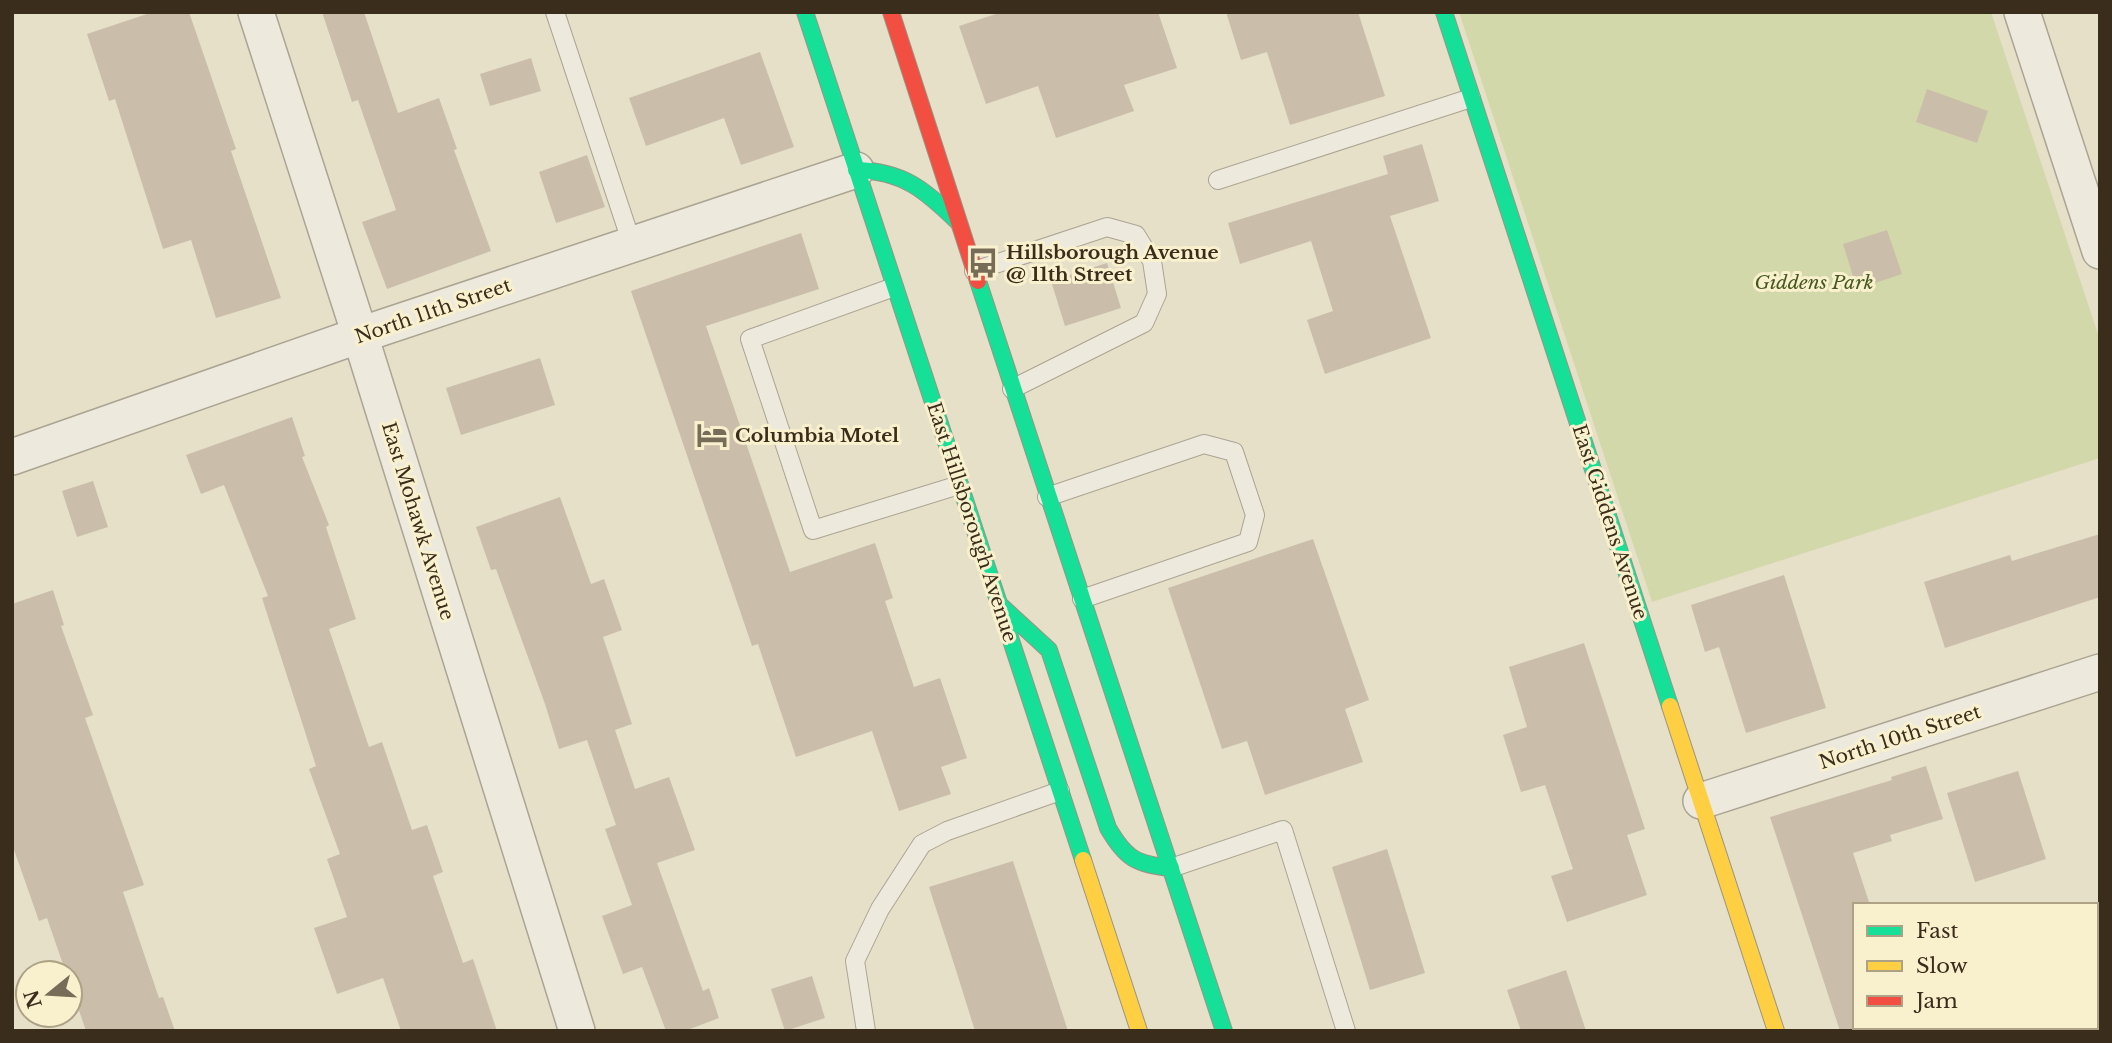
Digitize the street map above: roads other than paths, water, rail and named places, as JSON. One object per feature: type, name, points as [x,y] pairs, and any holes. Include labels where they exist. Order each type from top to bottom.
[{"type":"main road","name":"East Hillsborough Avenue","points":[[805,12],[1139,1031]]},
{"type":"main road","points":[[891,12],[1047,497],[1224,1031]]},
{"type":"main road","name":"East Giddens Avenue","points":[[1444,12],[1776,1031]]},
{"type":"main road","points":[[856,170],[876,169],[908,180],[927,192],[958,223]]},
{"type":"main road","points":[[999,605],[1049,650],[1108,828],[1121,852],[1141,865],[1171,868]]},
{"type":"street","name":"East Mohawk Avenue","points":[[256,12],[360,335],[577,1031]]},
{"type":"street","points":[[2022,12],[2100,251]]},
{"type":"street","name":"North 11th Street","points":[[12,457],[360,335],[856,170]]},
{"type":"street","name":"North 10th Street","points":[[1701,801],[2100,672]]},
{"type":"lane","points":[[555,12],[632,244]]},
{"type":"lane","points":[[1218,180],[1471,97]]},
{"type":"lane","points":[[974,271],[1107,226],[1136,235],[1152,261],[1157,294],[1144,323],[1012,389]]},
{"type":"lane","points":[[894,287],[750,340],[813,530],[960,485]]},
{"type":"lane","points":[[1047,497],[1204,444],[1234,452],[1255,515],[1248,542],[1082,599]]},
{"type":"lane","points":[[866,1031],[855,961],[880,909],[922,844],[947,831],[1060,791]]},
{"type":"lane","points":[[1171,868],[1283,830],[1346,1031]]},
{"type":"place","name":"Hillsborough Avenue @ 11th Street","points":[[983,263]]},
{"type":"place","name":"Columbia Motel","points":[[712,435]]},
{"type":"park label","name":"Giddens Park","points":[[1814,282]]}]
